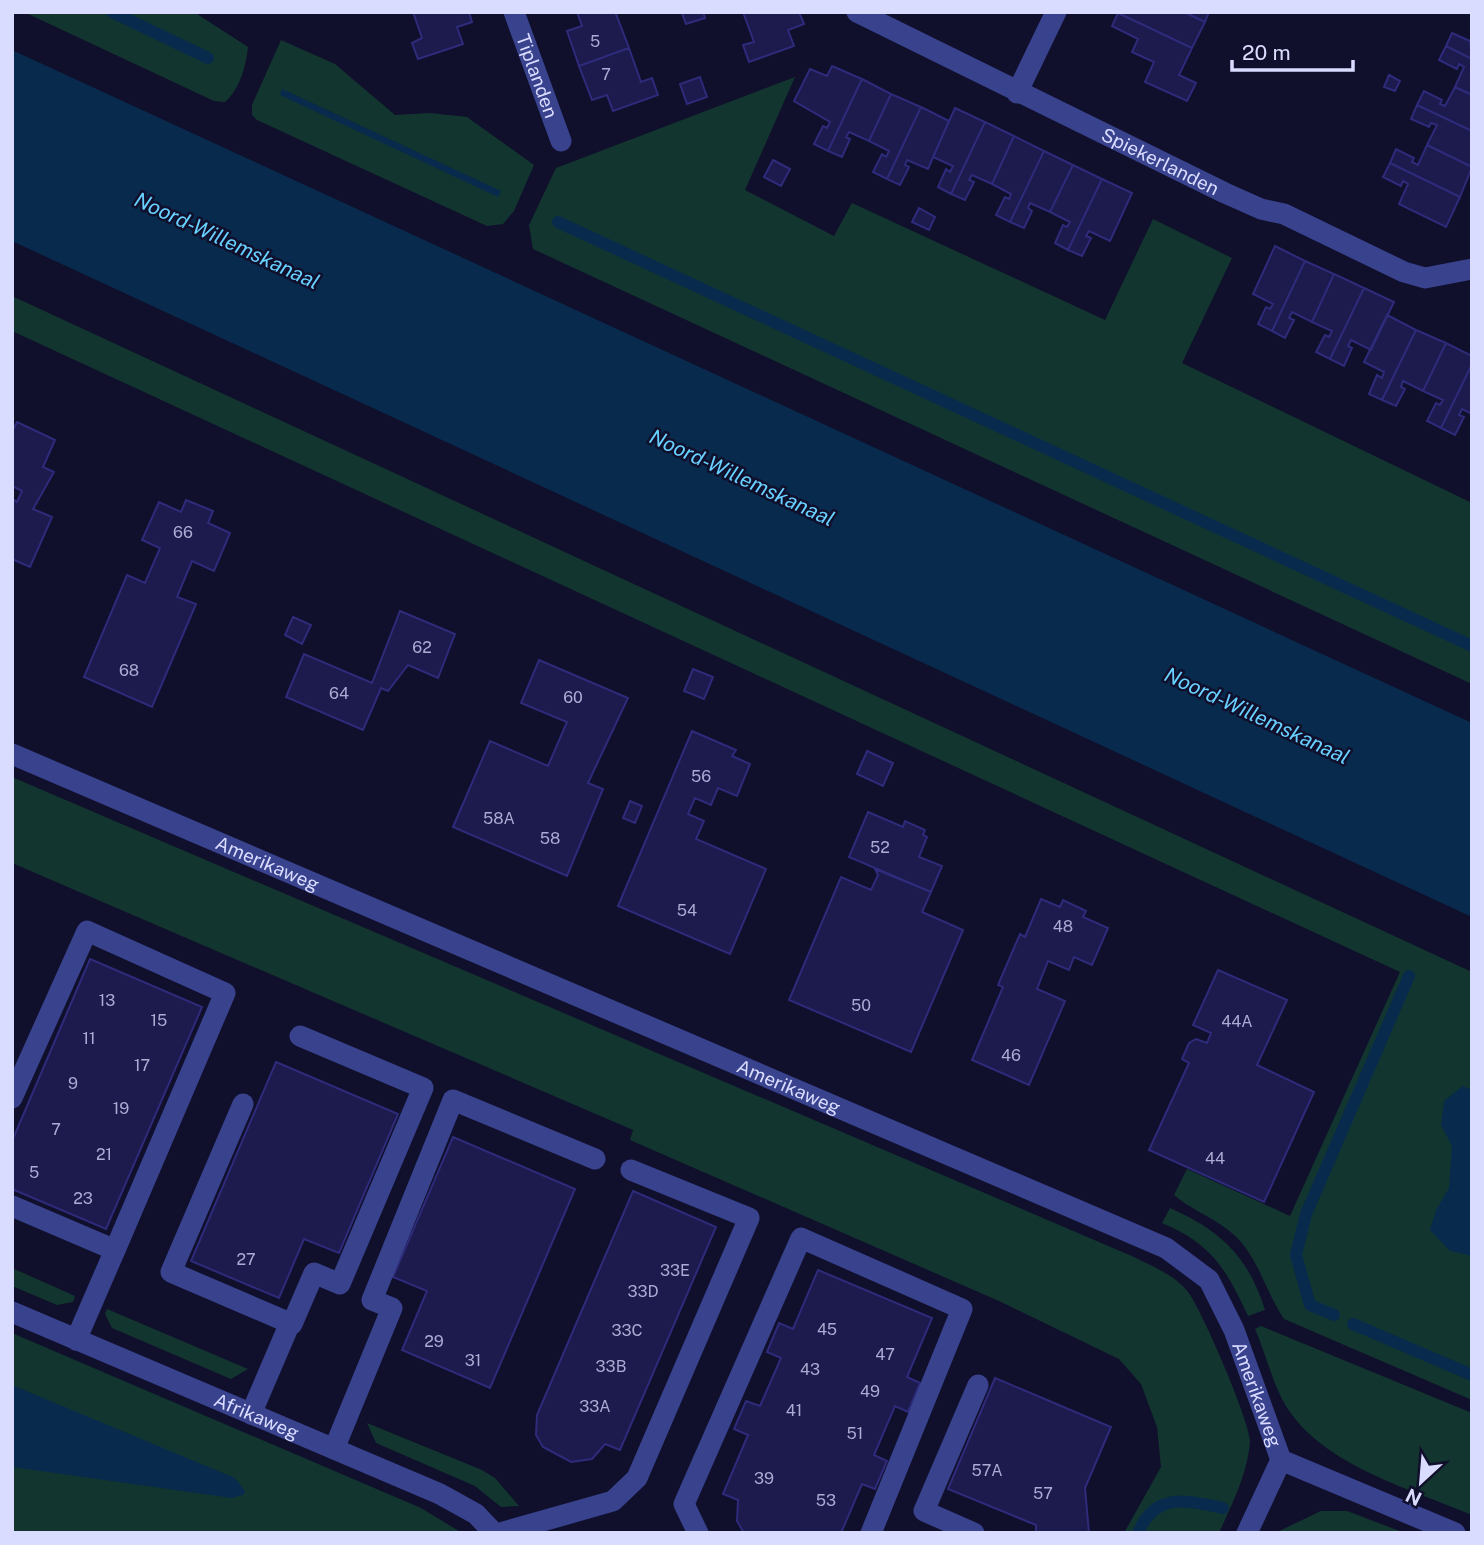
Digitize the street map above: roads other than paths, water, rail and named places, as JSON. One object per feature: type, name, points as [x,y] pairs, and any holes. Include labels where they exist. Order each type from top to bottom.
[{"type":"street","name":"Tiplanden","points":[[514,12],[561,141]]},
{"type":"street","name":"Spiekerlanden","points":[[857,12],[1225,193],[1261,209],[1284,214],[1404,272],[1425,278],[1472,269]]},
{"type":"street","points":[[1017,93],[1056,12]]},
{"type":"street","name":"Amerikaweg","points":[[12,754],[1166,1248],[1209,1280],[1244,1354],[1281,1460],[1455,1533]]},
{"type":"street","points":[[12,1098],[87,931],[225,993],[76,1339]]},
{"type":"street","points":[[251,1414],[314,1273],[340,1284],[423,1088],[300,1036]]},
{"type":"street","points":[[334,1449],[392,1308],[372,1300],[453,1100],[595,1159]]},
{"type":"street","points":[[243,1104],[171,1272],[290,1323]]},
{"type":"street","points":[[500,1533],[613,1501],[637,1478],[749,1218],[631,1170]]},
{"type":"street","points":[[12,1206],[115,1250]]},
{"type":"street","points":[[698,1533],[684,1504],[801,1238],[961,1309],[871,1533]]},
{"type":"street","name":"Afrikaweg","points":[[12,1312],[440,1494],[475,1514],[494,1533]]},
{"type":"street","points":[[974,1533],[924,1511],[978,1385]]},
{"type":"street","points":[[1247,1533],[1281,1460]]},
{"type":"water","name":"Noord-Willemskanaal","points":[[12,50],[1472,723],[1472,917],[12,241]]},
{"type":"water","points":[[282,89],[501,191],[498,197],[280,95]]},
{"type":"water","points":[[1463,1086],[1472,1090],[1472,1256],[1450,1251],[1430,1230],[1436,1210],[1449,1188],[1452,1146],[1441,1125],[1444,1101]]},
{"type":"water","points":[[12,1385],[235,1478],[245,1491],[243,1495],[232,1498],[12,1467]]},
{"type":"waterway","points":[[112,12],[208,58]]},
{"type":"waterway","points":[[558,222],[1472,646]]},
{"type":"waterway","points":[[1334,1315],[1310,1305],[1296,1255],[1306,1214],[1409,976]]},
{"type":"waterway","points":[[1353,1324],[1472,1375]]},
{"type":"waterway","points":[[1138,1533],[1145,1520],[1162,1505],[1184,1502],[1223,1508]]}]
